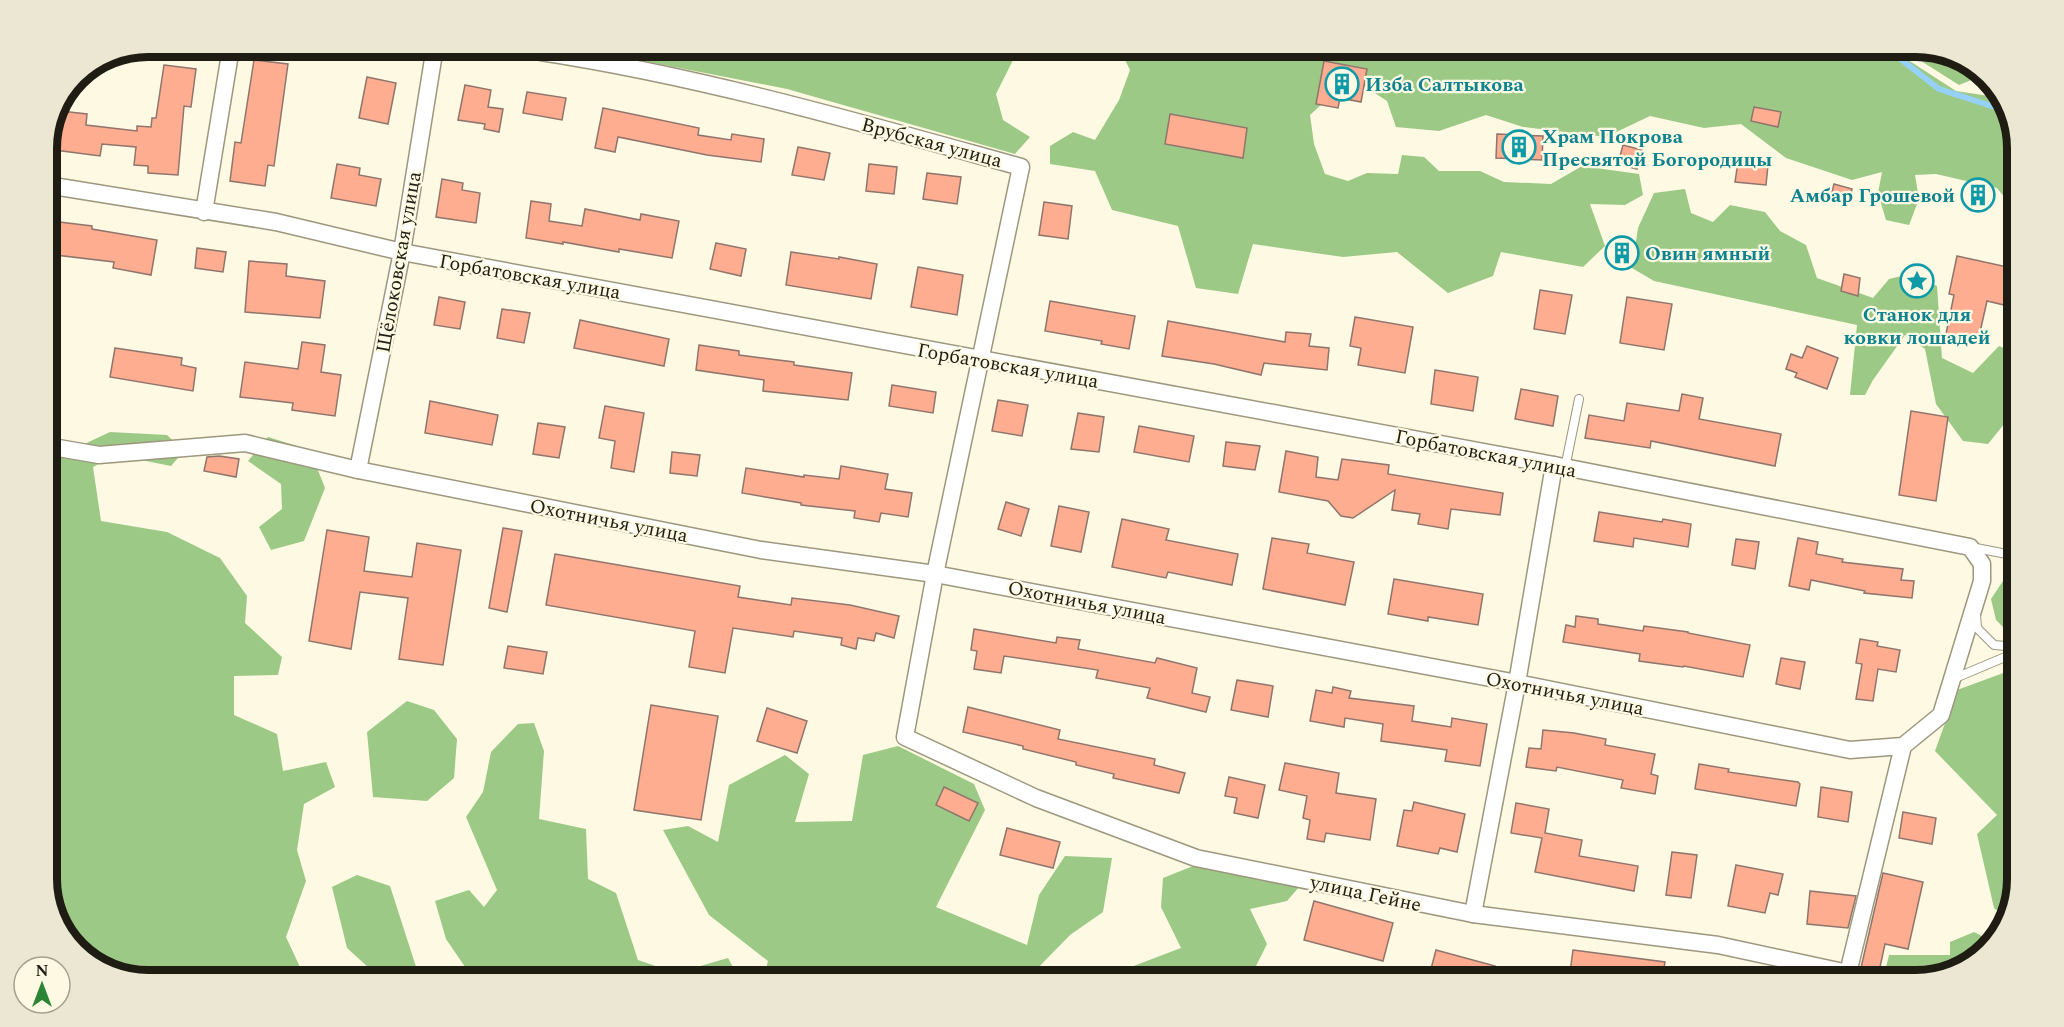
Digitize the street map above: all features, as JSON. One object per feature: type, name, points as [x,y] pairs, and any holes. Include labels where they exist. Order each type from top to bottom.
[{"type":"street","points":[[204,212],[230,57]]},
{"type":"street","name":"Щёлоковская улица","points":[[358,470],[402,252],[433,57]]},
{"type":"street","name":"Врубская улица","points":[[572,57],[791,103],[1021,166],[935,574],[904,738]]},
{"type":"street","name":"Горбатовская улица","points":[[57,187],[276,222],[402,252],[1560,466],[1970,547]]},
{"type":"street","name":"Охотничья улица","points":[[57,448],[99,455],[245,443],[358,470],[761,550],[935,574],[1517,683],[1850,750],[1903,746]]},
{"type":"street","points":[[1473,914],[1560,466]]},
{"type":"street","points":[[1903,746],[1941,715],[1982,581],[1982,564],[1970,547]]},
{"type":"street","name":"улица Гейне","points":[[904,738],[1036,798],[1196,858],[1473,914],[1718,945],[1834,970]]},
{"type":"street","name":"улица Гейне","points":[[1849,970],[1903,746]]},
{"type":"lane","points":[[1560,466],[1579,399]]},
{"type":"lane","points":[[1970,547],[2007,554]]},
{"type":"lane","points":[[1975,605],[1977,628],[1994,645],[2007,646]]},
{"type":"lane","points":[[1952,679],[2007,656]]},
{"type":"green space","points":[[623,57],[1014,57],[996,94],[1003,120],[1030,137],[1015,154],[787,89]]},
{"type":"green space","points":[[1124,57],[1903,57],[1956,91],[1992,98],[2002,119],[2007,142],[2007,200],[1997,188],[1936,174],[1915,175],[1919,199],[1909,225],[1886,220],[1878,193],[1882,172],[1852,180],[1786,158],[1741,124],[1704,128],[1650,116],[1606,137],[1523,127],[1486,115],[1439,131],[1396,127],[1387,101],[1364,86],[1335,92],[1310,115],[1314,144],[1325,174],[1348,181],[1367,173],[1398,174],[1402,155],[1424,157],[1439,171],[1480,171],[1504,182],[1551,184],[1582,166],[1639,174],[1643,195],[1625,205],[1590,204],[1605,246],[1583,267],[1501,252],[1493,276],[1448,293],[1397,252],[1343,257],[1253,244],[1238,294],[1196,288],[1178,226],[1112,210],[1095,171],[1050,164],[1050,146],[1073,132],[1095,140],[1119,100],[1130,70]]},
{"type":"green space","points":[[1915,57],[1939,60],[1956,66],[1974,79],[1959,85]]},
{"type":"green space","points":[[1685,189],[1691,213],[1713,222],[1730,205],[1765,212],[1780,231],[1806,245],[1817,278],[1873,298],[1889,279],[1910,274],[1937,286],[1942,358],[1973,373],[1999,346],[2007,349],[2007,420],[1988,444],[1963,441],[1936,404],[1925,349],[1905,335],[1865,395],[1850,395],[1857,325],[1654,281],[1632,268],[1638,228],[1654,193]]},
{"type":"green space","points":[[110,432],[167,435],[184,451],[171,466],[116,455],[93,467],[101,521],[167,532],[220,558],[247,596],[245,623],[282,657],[278,675],[234,676],[234,715],[277,734],[283,771],[326,762],[335,787],[304,804],[297,850],[306,881],[286,937],[301,970],[148,970],[125,967],[108,961],[88,947],[66,919],[57,885],[57,454],[61,455]]},
{"type":"green space","points":[[268,437],[310,450],[325,488],[304,541],[271,550],[259,527],[282,509],[281,484],[248,461]]},
{"type":"green space","points":[[2007,580],[2007,630],[1996,620],[1991,599],[2003,581]]},
{"type":"green space","points":[[2007,672],[2007,879],[2000,913],[1994,908],[1977,834],[1997,815],[1935,751],[1957,690]]},
{"type":"green space","points":[[407,701],[434,710],[457,739],[454,778],[427,801],[373,797],[367,732]]},
{"type":"green space","points":[[534,723],[544,751],[539,819],[586,829],[588,879],[616,893],[638,960],[667,970],[467,970],[446,939],[435,901],[469,890],[484,907],[497,890],[466,817],[483,792],[491,752],[518,724]]},
{"type":"green space","points":[[898,746],[974,784],[985,810],[936,907],[1027,945],[1039,895],[1065,856],[1112,858],[1103,912],[1070,935],[1036,970],[766,970],[768,961],[709,915],[663,830],[688,826],[718,842],[729,785],[785,755],[809,774],[795,822],[852,821],[863,755]]},
{"type":"green space","points":[[1213,858],[1288,880],[1299,887],[1287,901],[1250,909],[1267,944],[1254,970],[1123,970],[1181,948],[1161,907],[1163,878]]},
{"type":"green space","points":[[357,875],[390,886],[417,970],[371,970],[347,948],[332,887]]},
{"type":"green space","points":[[1974,932],[1985,938],[1961,958],[1939,967],[1885,970],[1889,955],[1950,955],[1950,942]]},
{"type":"green space","points":[[728,958],[735,970],[686,970]]},
{"type":"building","points":[[254,60],[288,64],[274,166],[268,165],[265,186],[230,181],[235,142],[241,143]]},
{"type":"building","name":"Изба Салтыкова","points":[[1324,61],[1367,69],[1361,102],[1340,98],[1338,108],[1316,104]]},
{"type":"building","points":[[164,65],[196,69],[191,107],[184,106],[178,175],[148,173],[148,166],[134,165],[136,147],[102,144],[100,156],[57,150],[59,130],[65,111],[87,114],[86,125],[137,131],[137,126],[151,127],[152,118],[156,118]]},
{"type":"building","points":[[367,77],[396,83],[388,124],[359,118]]},
{"type":"building","points":[[465,85],[491,90],[488,107],[503,109],[499,132],[484,129],[485,124],[458,120]]},
{"type":"building","points":[[527,92],[566,98],[562,120],[523,113]]},
{"type":"building","points":[[1754,107],[1781,112],[1778,127],[1751,121]]},
{"type":"building","points":[[603,108],[699,128],[698,135],[731,140],[732,134],[764,139],[761,162],[707,155],[618,137],[615,152],[595,148]]},
{"type":"building","points":[[1170,114],[1247,128],[1243,158],[1165,144]]},
{"type":"building","name":"Храм Покрова Пресвятой Богородицы","points":[[1497,134],[1543,136],[1542,160],[1496,158]]},
{"type":"building","points":[[1623,145],[1642,150],[1637,169],[1618,164]]},
{"type":"building","points":[[798,147],[830,153],[824,180],[792,175]]},
{"type":"building","points":[[1738,162],[1768,165],[1766,185],[1735,182]]},
{"type":"building","points":[[337,164],[360,168],[359,175],[381,179],[376,206],[331,198]]},
{"type":"building","points":[[869,164],[897,167],[894,194],[866,191]]},
{"type":"building","points":[[927,173],[961,177],[957,204],[923,199]]},
{"type":"building","points":[[442,179],[463,183],[462,190],[480,193],[476,223],[436,217]]},
{"type":"building","points":[[1834,184],[1852,189],[1848,204],[1830,200]]},
{"type":"building","name":"Амбар Грошевой","points":[[1970,185],[1989,190],[1986,205],[1966,200]]},
{"type":"building","points":[[531,201],[551,204],[549,221],[582,226],[585,209],[640,220],[641,214],[679,221],[672,258],[526,238]]},
{"type":"building","points":[[1044,202],[1072,206],[1068,239],[1039,235]]},
{"type":"building","points":[[57,222],[92,226],[92,229],[157,240],[151,275],[113,268],[114,262],[57,255]]},
{"type":"building","points":[[716,243],[746,249],[741,276],[710,269]]},
{"type":"building","name":"Овин ямный","points":[[1615,244],[1632,246],[1630,263],[1613,261]]},
{"type":"building","points":[[197,248],[226,252],[223,272],[195,268]]},
{"type":"building","points":[[791,252],[877,264],[871,299],[786,285]]},
{"type":"building","points":[[1957,256],[2007,267],[2007,291],[2004,305],[1987,301],[1978,341],[1946,334],[1954,295],[1949,294]]},
{"type":"building","points":[[249,261],[287,264],[286,276],[325,281],[320,318],[245,312]]},
{"type":"building","points":[[918,267],[963,275],[957,315],[911,307]]},
{"type":"building","points":[[1844,274],[1860,278],[1858,296],[1841,291]]},
{"type":"building","points":[[1540,290],[1572,295],[1565,334],[1534,329]]},
{"type":"building","points":[[439,297],[465,302],[460,329],[434,325]]},
{"type":"building","points":[[1627,297],[1672,304],[1664,350],[1620,343]]},
{"type":"building","points":[[1050,301],[1135,316],[1129,349],[1101,344],[1102,341],[1045,331]]},
{"type":"building","points":[[502,309],[530,313],[524,343],[497,338]]},
{"type":"building","points":[[1355,317],[1413,327],[1405,373],[1358,365],[1361,348],[1350,346]]},
{"type":"building","points":[[580,320],[669,339],[664,366],[574,348]]},
{"type":"building","points":[[1168,321],[1285,342],[1286,332],[1311,334],[1309,346],[1329,348],[1327,370],[1264,363],[1261,375],[1214,364],[1162,356]]},
{"type":"building","points":[[302,342],[325,345],[321,372],[341,375],[335,416],[292,410],[293,403],[240,397],[245,362],[298,369]]},
{"type":"building","points":[[699,345],[739,351],[739,355],[852,373],[848,400],[763,391],[764,380],[696,370]]},
{"type":"building","points":[[1807,346],[1838,358],[1827,389],[1795,377],[1797,373],[1786,369],[1791,354],[1802,358]]},
{"type":"building","points":[[115,348],[182,358],[181,365],[196,368],[193,391],[110,377]]},
{"type":"building","points":[[1435,370],[1478,377],[1473,411],[1431,404]]},
{"type":"building","points":[[892,385],[936,392],[933,413],[889,406]]},
{"type":"building","points":[[1521,389],[1558,396],[1553,426],[1515,419]]},
{"type":"building","points":[[1682,394],[1703,398],[1699,419],[1781,434],[1775,466],[1651,441],[1650,448],[1585,438],[1589,415],[1624,421],[1627,403],[1679,411]]},
{"type":"building","points":[[998,400],[1028,405],[1022,436],[992,431]]},
{"type":"building","points":[[430,401],[498,415],[492,445],[425,433]]},
{"type":"building","points":[[605,406],[644,413],[634,472],[611,468],[615,441],[599,438]]},
{"type":"building","points":[[1911,411],[1948,417],[1936,501],[1899,495]]},
{"type":"building","points":[[1078,413],[1104,417],[1099,452],[1071,449]]},
{"type":"building","points":[[538,423],[565,427],[559,458],[533,454]]},
{"type":"building","points":[[1139,426],[1194,436],[1189,462],[1134,452]]},
{"type":"building","points":[[1226,442],[1260,446],[1255,470],[1223,466]]},
{"type":"building","points":[[1286,451],[1318,457],[1316,477],[1338,480],[1342,459],[1389,465],[1388,474],[1503,493],[1500,515],[1451,509],[1448,529],[1418,524],[1420,514],[1392,510],[1395,490],[1353,518],[1341,516],[1328,501],[1279,492]]},
{"type":"building","points":[[672,452],[700,455],[697,476],[670,473]]},
{"type":"building","points":[[207,457],[239,459],[236,477],[204,471]]},
{"type":"building","points":[[841,466],[888,474],[885,489],[912,493],[908,517],[881,513],[879,522],[854,518],[855,511],[801,505],[801,503],[742,493],[746,468],[804,477],[804,475],[839,479]]},
{"type":"building","points":[[1006,502],[1029,509],[1021,536],[998,529]]},
{"type":"building","points":[[1059,506],[1089,512],[1081,552],[1051,546]]},
{"type":"building","points":[[1599,512],[1691,524],[1688,547],[1634,538],[1633,547],[1594,541]]},
{"type":"building","points":[[1122,519],[1169,529],[1166,540],[1238,554],[1232,585],[1168,572],[1166,578],[1112,567]]},
{"type":"building","points":[[503,528],[522,531],[507,612],[489,608]]},
{"type":"building","points":[[327,530],[369,537],[364,571],[412,577],[417,543],[461,550],[443,665],[399,659],[408,598],[360,592],[351,649],[309,641]]},
{"type":"building","points":[[1272,538],[1309,544],[1307,553],[1354,562],[1345,605],[1263,589]]},
{"type":"building","points":[[1798,538],[1818,542],[1816,554],[1843,559],[1842,562],[1903,569],[1901,580],[1914,581],[1912,598],[1864,593],[1865,591],[1811,580],[1809,590],[1789,586]]},
{"type":"building","points":[[1736,539],[1759,542],[1755,569],[1732,565]]},
{"type":"building","points":[[555,554],[740,586],[738,597],[791,605],[792,598],[850,605],[899,616],[894,638],[876,633],[874,641],[858,638],[856,649],[841,645],[842,638],[794,631],[793,637],[733,628],[725,673],[689,667],[695,631],[546,605]]},
{"type":"building","points":[[1394,579],[1483,594],[1478,625],[1428,617],[1428,621],[1388,614]]},
{"type":"building","points":[[1576,616],[1598,619],[1598,624],[1643,631],[1644,626],[1688,632],[1750,645],[1743,677],[1684,666],[1639,661],[1640,654],[1563,642],[1566,625],[1575,627]]},
{"type":"building","points":[[974,629],[1056,643],[1057,637],[1080,640],[1078,649],[1155,663],[1157,658],[1197,668],[1192,693],[1210,697],[1206,712],[1147,698],[1150,688],[1096,678],[1098,670],[1004,656],[1001,673],[974,669],[977,651],[971,650]]},
{"type":"building","points":[[1860,639],[1878,642],[1877,646],[1900,650],[1896,672],[1878,669],[1873,701],[1856,699],[1862,664],[1856,663]]},
{"type":"building","points":[[508,646],[547,652],[543,674],[504,668]]},
{"type":"building","points":[[1781,658],[1805,662],[1800,689],[1776,684]]},
{"type":"building","points":[[1237,680],[1273,686],[1268,717],[1231,710]]},
{"type":"building","points":[[1333,687],[1351,691],[1349,698],[1414,706],[1412,721],[1451,727],[1452,718],[1487,724],[1480,766],[1445,761],[1447,750],[1381,741],[1383,724],[1345,718],[1344,727],[1310,721],[1316,690],[1332,693]]},
{"type":"building","points":[[651,705],[718,716],[701,820],[634,810]]},
{"type":"building","points":[[968,707],[1060,730],[1058,739],[1155,759],[1154,765],[1185,773],[1179,793],[1113,778],[1114,774],[1076,765],[1076,762],[1023,749],[1023,746],[963,732]]},
{"type":"building","points":[[767,708],[807,721],[797,753],[757,741]]},
{"type":"building","points":[[1543,730],[1606,739],[1605,745],[1655,754],[1651,774],[1658,776],[1655,794],[1621,788],[1623,780],[1557,767],[1556,771],[1526,767],[1529,748],[1541,749]]},
{"type":"building","points":[[1285,763],[1339,773],[1336,793],[1376,799],[1370,840],[1326,833],[1324,842],[1307,839],[1310,820],[1303,818],[1307,796],[1279,790]]},
{"type":"building","points":[[1699,764],[1729,769],[1728,772],[1798,782],[1800,784],[1796,806],[1695,789]]},
{"type":"building","points":[[1229,777],[1265,785],[1258,818],[1234,813],[1237,798],[1225,796]]},
{"type":"building","points":[[944,787],[978,803],[969,821],[936,805]]},
{"type":"building","points":[[1821,787],[1852,792],[1848,822],[1818,817]]},
{"type":"building","points":[[1414,802],[1465,814],[1457,852],[1440,848],[1438,854],[1397,846],[1404,810],[1412,811]]},
{"type":"building","points":[[1516,803],[1549,809],[1545,833],[1582,840],[1579,856],[1638,866],[1634,891],[1535,872],[1542,838],[1511,833]]},
{"type":"building","points":[[1903,812],[1936,818],[1932,844],[1899,838]]},
{"type":"building","points":[[1007,828],[1060,842],[1053,868],[1000,855]]},
{"type":"building","points":[[1672,852],[1697,855],[1691,898],[1666,895]]},
{"type":"building","points":[[1736,865],[1783,874],[1778,895],[1770,893],[1765,913],[1728,906]]},
{"type":"building","points":[[1883,873],[1923,882],[1908,949],[1885,944],[1879,970],[1860,970]]},
{"type":"building","points":[[1810,891],[1856,896],[1848,928],[1807,924]]},
{"type":"building","points":[[1314,901],[1393,923],[1383,961],[1304,940]]},
{"type":"building","points":[[1436,950],[1495,966],[1494,970],[1431,970]]},
{"type":"building","points":[[1573,950],[1665,962],[1664,970],[1570,970]]},
{"type":"waterway","points":[[1898,57],[1939,89],[1998,108]]},
{"type":"place","name":"Изба Салтыкова","points":[[1342,84]]},
{"type":"place","name":"Храм Покрова Пресвятой Богородицы","points":[[1519,147]]},
{"type":"place","name":"Амбар Грошевой","points":[[1978,195]]},
{"type":"place","name":"Овин ямный","points":[[1622,253]]},
{"type":"place","name":"Станок для ковки лошадей","points":[[1917,281]]}]
